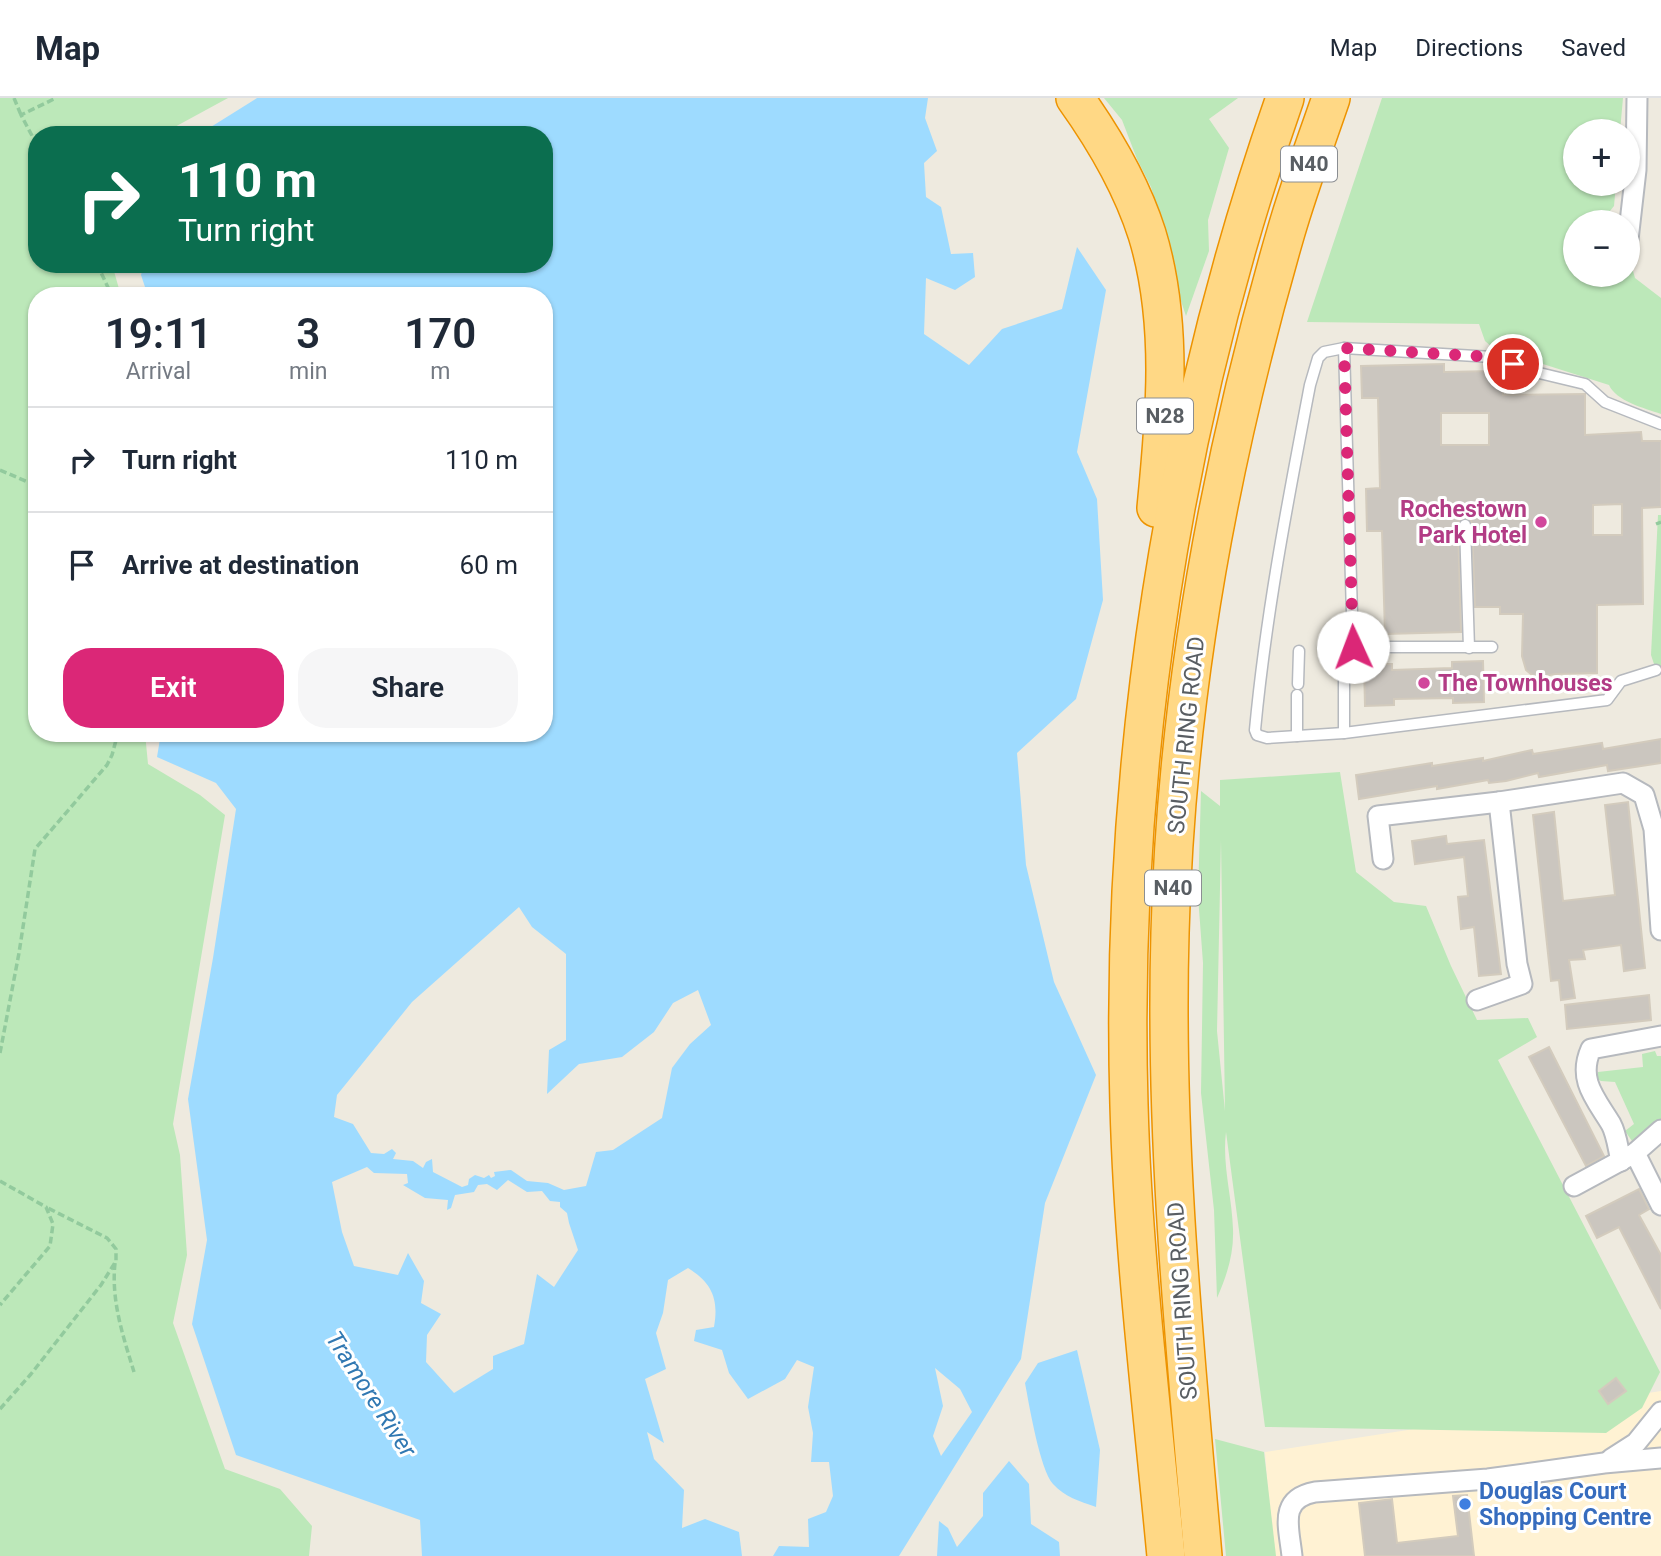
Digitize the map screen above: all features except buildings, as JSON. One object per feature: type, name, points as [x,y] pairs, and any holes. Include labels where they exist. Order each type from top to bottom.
[{"type":"highway","name":"N28","points":[[1075,98],[1102,137],[1130,188],[1147,234],[1158,283],[1164,332],[1165,417],[1145,606],[1140,754]]},
{"type":"highway","name":"SOUTH RING ROAD","points":[[1166,1556],[1134,1208],[1129,1103],[1130,915],[1140,754],[1158,615],[1212,342],[1238,243],[1285,98]]},
{"type":"highway","name":"SOUTH RING ROAD","points":[[1203,1556],[1178,1254],[1170,1089],[1170,932],[1177,812],[1197,629],[1224,478],[1251,361],[1287,229],[1331,98]]},
{"type":"highway","points":[[1287,229],[1340,98]]},
{"type":"street","points":[[1631,210],[1636,170],[1637,98]]},
{"type":"street","points":[[1383,859],[1378,816],[1499,802],[1623,783],[1644,795],[1657,829],[1661,930]]},
{"type":"street","points":[[1478,1000],[1522,984],[1517,964],[1499,802]]},
{"type":"street","points":[[1661,1036],[1591,1049],[1585,1063],[1591,1096],[1661,1205]]},
{"type":"street","points":[[1574,1186],[1628,1157],[1661,1130]]},
{"type":"street","points":[[1604,1463],[1636,1443],[1661,1412]]},
{"type":"street","points":[[1292,1556],[1289,1511],[1300,1495],[1488,1479],[1661,1458]]},
{"type":"lane","points":[[1344,348],[1353,647]]},
{"type":"lane","points":[[1656,670],[1621,681],[1607,699],[1344,733],[1267,738],[1257,735],[1255,730],[1263,650],[1276,564],[1314,371],[1324,352],[1344,348],[1492,357],[1535,372],[1585,384],[1605,402],[1661,424]]},
{"type":"lane","points":[[1465,525],[1469,648]]},
{"type":"lane","points":[[1344,733],[1344,654],[1353,647],[1492,647]]},
{"type":"lane","points":[[1297,736],[1299,651]]},
{"type":"path","points":[[14,98],[28,128]]},
{"type":"path","points":[[21,115],[56,98]]},
{"type":"path","points":[[0,470],[28,482]]},
{"type":"path","points":[[0,1053],[35,849],[107,765],[116,742]]},
{"type":"path","points":[[0,1181],[107,1238],[116,1249],[113,1281],[117,1312],[134,1372]]},
{"type":"path","points":[[0,1305],[50,1246],[53,1224],[46,1207]]},
{"type":"path","points":[[0,1409],[32,1374],[85,1307],[116,1261]]},
{"type":"shaded area","name":"Douglas Court Shopping Centre","points":[[1661,1391],[1661,1556],[1273,1556],[1265,1452]]},
{"type":"green space","points":[[0,98],[228,98],[177,126],[28,126],[28,273],[115,273],[118,287],[28,287],[28,742],[146,742],[148,764],[200,795],[225,815],[173,1124],[180,1155],[187,1255],[173,1323],[225,1469],[280,1489],[312,1526],[309,1556],[0,1556]]},
{"type":"green space","points":[[1104,98],[1238,98],[1209,119],[1229,148],[1208,220],[1209,251],[1186,316],[1179,295],[1175,265],[1151,187],[1122,120]]},
{"type":"green space","points":[[1382,98],[1623,98],[1621,119],[1563,119],[1563,196],[1615,196],[1611,210],[1563,210],[1563,287],[1640,287],[1640,282],[1661,298],[1661,414],[1624,400],[1609,385],[1493,348],[1485,341],[1479,324],[1307,322]]},
{"type":"green space","points":[[1658,515],[1661,515],[1661,670],[1656,670],[1651,655]]},
{"type":"green space","points":[[1340,772],[1356,872],[1394,902],[1426,906],[1477,1020],[1528,1018],[1537,1037],[1498,1060],[1660,1372],[1642,1408],[1606,1433],[1265,1427],[1226,1132],[1225,1156],[1233,1238],[1229,1264],[1217,1298],[1214,1210],[1201,1093],[1203,963],[1198,896],[1201,791],[1220,806],[1220,780]],"holes":[[[1221,840],[1225,1111],[1217,1031]]]},
{"type":"green space","points":[[1655,1051],[1657,1056],[1661,1056],[1661,1130],[1641,1145],[1632,1141],[1625,1131],[1634,1124],[1615,1082],[1596,1078],[1598,1072],[1643,1067],[1642,1054]]},
{"type":"green space","points":[[1215,1439],[1264,1452],[1276,1556],[1226,1556]]},
{"type":"water","name":"Tramore River","points":[[257,98],[928,98],[925,118],[937,151],[924,163],[926,197],[941,207],[951,254],[973,253],[975,277],[955,290],[926,278],[924,334],[969,365],[1002,329],[1062,309],[1077,247],[1106,290],[1077,452],[1097,499],[1103,600],[1076,699],[1017,753],[1026,865],[1054,982],[1096,1075],[1045,1203],[1021,1359],[899,1556],[773,1556],[779,1546],[809,1547],[808,1519],[826,1512],[833,1496],[829,1462],[811,1462],[813,1433],[808,1407],[814,1367],[797,1360],[785,1379],[748,1399],[729,1373],[722,1350],[694,1341],[696,1330],[714,1327],[715,1308],[708,1286],[688,1268],[668,1280],[663,1313],[656,1333],[666,1369],[645,1379],[664,1443],[647,1432],[654,1459],[684,1490],[682,1528],[705,1519],[739,1532],[742,1556],[422,1556],[420,1520],[236,1455],[192,1324],[207,1240],[188,1099],[236,809],[216,783],[157,757],[160,742],[553,742],[553,287],[145,287],[141,275],[553,273],[553,126],[212,126]],"holes":[[[519,907],[532,927],[566,954],[566,1040],[549,1050],[547,1094],[579,1064],[622,1057],[654,1032],[673,1003],[698,990],[711,1025],[690,1044],[672,1068],[662,1118],[613,1150],[596,1152],[586,1186],[564,1190],[548,1183],[527,1181],[511,1170],[494,1172],[495,1176],[491,1178],[489,1175],[484,1178],[475,1175],[469,1179],[468,1185],[462,1187],[433,1172],[432,1159],[426,1162],[423,1168],[413,1161],[393,1159],[396,1153],[392,1149],[384,1154],[371,1153],[353,1124],[334,1117],[337,1095],[412,1002]],[[367,1167],[374,1173],[407,1174],[408,1183],[403,1185],[425,1198],[448,1200],[447,1210],[451,1208],[455,1195],[474,1192],[478,1185],[487,1184],[497,1190],[508,1180],[527,1192],[542,1191],[550,1201],[560,1202],[560,1207],[567,1213],[578,1250],[554,1287],[537,1274],[524,1344],[493,1356],[493,1369],[454,1393],[426,1362],[427,1335],[441,1314],[421,1303],[424,1281],[408,1253],[398,1275],[354,1266],[342,1232],[332,1182]],[[935,1368],[960,1389],[972,1412],[941,1456],[933,1436],[943,1406]]]},
{"type":"water","points":[[1077,1350],[1100,1450],[1096,1507],[1062,1492],[1048,1477],[1025,1383],[1038,1363]]},
{"type":"water","points":[[1009,1461],[1029,1484],[1031,1524],[1059,1542],[1060,1556],[937,1556],[939,1521],[948,1528],[957,1547],[983,1516],[983,1493]]},
{"type":"place","name":"Rochestown Park Hotel","points":[[1541,522]]},
{"type":"place","name":"The Townhouses","points":[[1424,683]]},
{"type":"place","name":"Douglas Court Shopping Centre","points":[[1465,1504]]},
{"type":"route","points":[[1353,647],[1344,348],[1492,357],[1513,364]]}]
